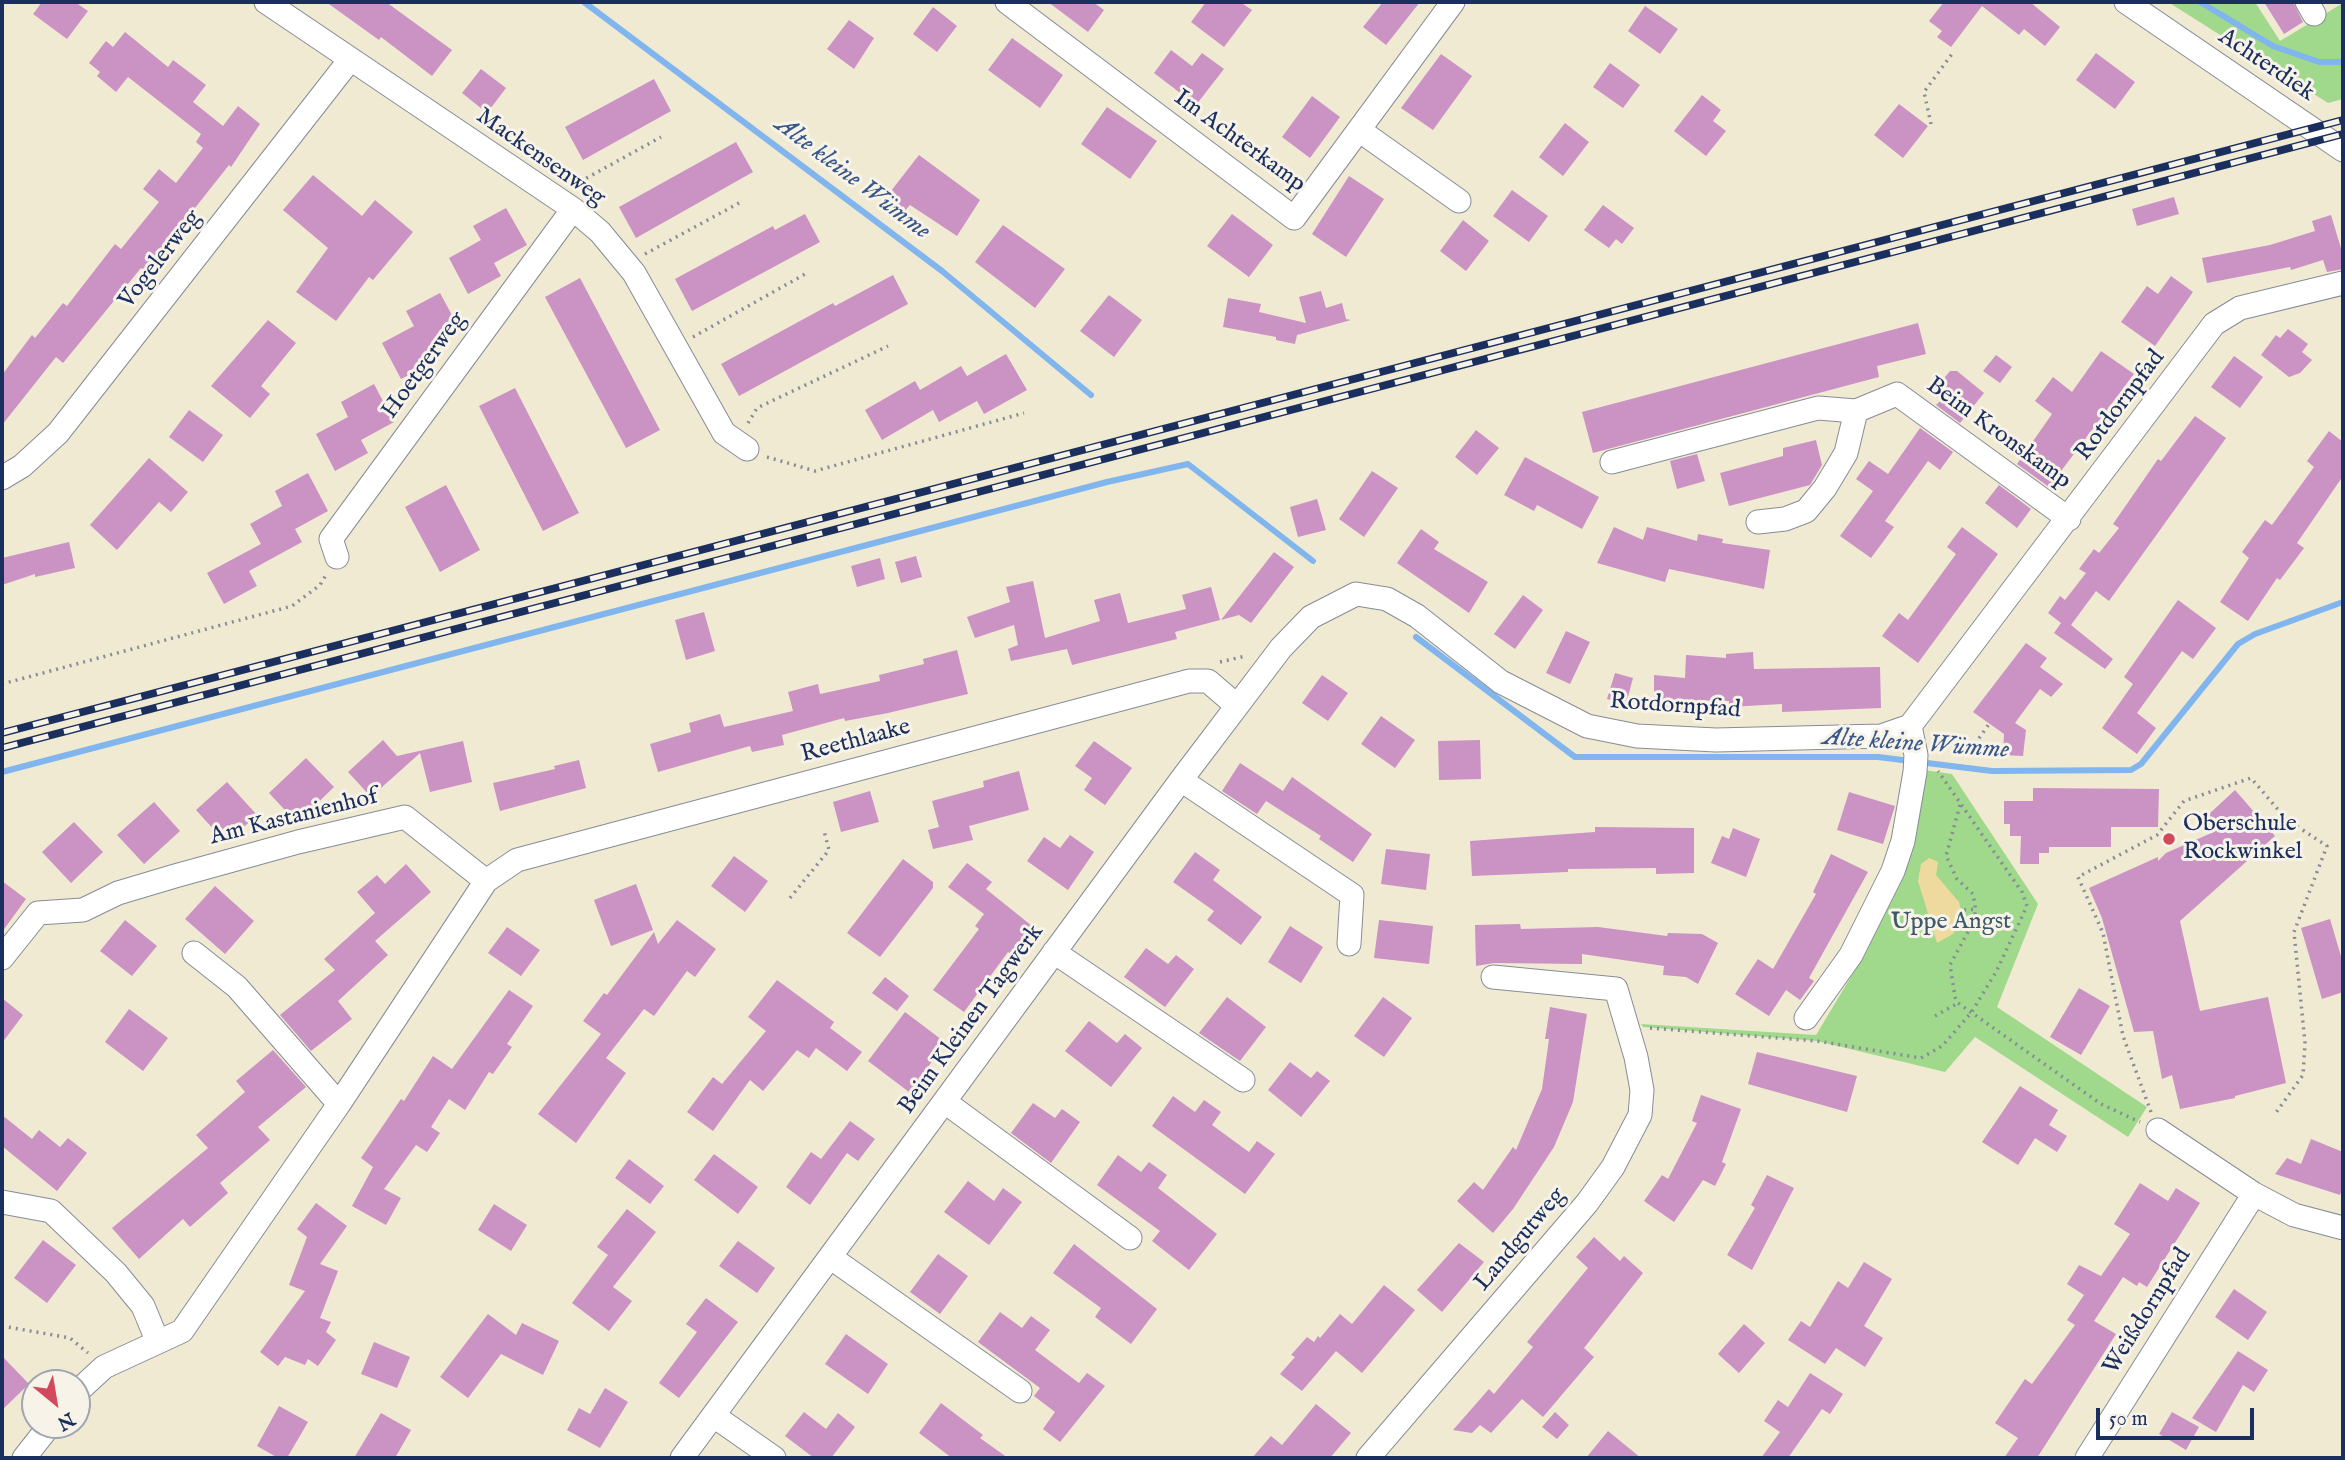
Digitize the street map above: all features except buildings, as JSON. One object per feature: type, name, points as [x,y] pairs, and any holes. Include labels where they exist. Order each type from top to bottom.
[{"type":"street","name":"Mackensenweg","points":[[266,2],[349,61],[568,206],[600,232],[627,264],[724,433],[742,446]]},
{"type":"street","name":"Im Achterkamp","points":[[1007,2],[1294,218],[1453,2]]},
{"type":"street","name":"Achterdiek","points":[[2126,2],[2343,150]]},
{"type":"street","name":"Vogelerweg","points":[[2,478],[22,466],[58,433],[349,61]]},
{"type":"street","points":[[1359,130],[1459,201]]},
{"type":"street","name":"Hoetgerweg","points":[[337,557],[331,539],[568,206]]},
{"type":"street","name":"Rotdornpfad","points":[[1311,617],[1356,594],[1387,599],[1417,616],[1501,682],[1525,696],[1587,726],[1625,734],[1716,740],[1881,736],[1910,726],[2214,324],[2240,308],[2343,284]]},
{"type":"street","name":"Beim Kronskamp","points":[[1612,462],[1818,408],[1856,411],[1897,394],[2069,519]]},
{"type":"street","points":[[1758,522],[1785,519],[1806,511],[1825,488],[1846,453],[1856,411]]},
{"type":"street","name":"Beim Kleinen Tagwerk","points":[[682,1458],[1181,780],[1281,648],[1311,617]]},
{"type":"street","points":[[1189,681],[1208,681],[1237,706]]},
{"type":"street","name":"Reethlaake","points":[[486,881],[517,860],[1189,681]]},
{"type":"street","points":[[1806,1018],[1851,955],[1893,871],[1922,765],[1910,726]]},
{"type":"street","points":[[1181,780],[1352,895],[1349,944]]},
{"type":"street","name":"Am Kastanienhof","points":[[2,958],[38,913],[83,909],[118,893],[175,876],[298,842],[405,817],[486,881]]},
{"type":"street","points":[[91,1379],[104,1367],[157,1340],[182,1331],[340,1104],[486,881]]},
{"type":"street","points":[[1054,952],[1243,1080]]},
{"type":"street","points":[[194,953],[237,988],[340,1104]]},
{"type":"street","name":"Landgutweg","points":[[1368,1458],[1578,1212],[1613,1167],[1640,1115],[1642,1090],[1616,989],[1493,978]]},
{"type":"street","points":[[945,1102],[1130,1238]]},
{"type":"street","points":[[2158,1130],[2253,1194],[2294,1215],[2343,1228]]},
{"type":"street","name":"Weißdornpfad","points":[[2087,1458],[2253,1194]]},
{"type":"street","points":[[2,1202],[51,1211],[117,1273],[143,1306],[157,1340]]},
{"type":"street","points":[[830,1257],[1020,1391]]},
{"type":"street","points":[[714,1416],[774,1458]]},
{"type":"street","points":[[24,1458],[39,1439]]},
{"type":"path","points":[[1931,124],[1924,92],[1952,54]]},
{"type":"path","points":[[568,206],[574,185],[661,138]]},
{"type":"path","points":[[627,264],[741,202]]},
{"type":"path","points":[[676,347],[807,272]]},
{"type":"path","points":[[888,346],[757,408],[742,446],[778,462],[815,471],[1024,413]]},
{"type":"path","points":[[2,684],[292,606],[320,585],[337,557]]},
{"type":"path","points":[[1189,681],[1208,665],[1281,648]]},
{"type":"path","points":[[1975,744],[1989,724]]},
{"type":"path","points":[[1627,1025],[1817,1041],[1921,1058],[1942,1046],[1971,1013],[1996,972],[2027,906],[2021,892],[1960,804],[1922,765]]},
{"type":"path","points":[[2158,1130],[2123,1036],[2103,933],[2078,877],[2157,835],[2185,801],[2251,778],[2286,819],[2327,846],[2294,932],[2305,1043],[2303,1076],[2275,1114]]},
{"type":"path","points":[[1960,804],[1946,856],[1957,879],[1973,894],[1976,908],[1970,928],[1950,965],[1951,987],[1958,1003],[2101,1104],[2158,1130]]},
{"type":"path","points":[[790,898],[829,850],[824,831]]},
{"type":"path","points":[[1964,911],[1976,908]]},
{"type":"path","points":[[1935,1016],[1958,1003]]},
{"type":"path","points":[[2,1326],[70,1338],[104,1367]]},
{"type":"green space","points":[[2168,2],[2255,2],[2280,41],[2343,3],[2343,99],[2328,103]]},
{"type":"green space","name":"Uppe Angst","points":[[1917,769],[1952,774],[2038,904],[1997,1007],[2147,1107],[2128,1137],[1975,1037],[1945,1072],[1817,1041],[1643,1027],[1641,1024],[1816,1035],[1858,965],[1914,844]]},
{"type":"sand","points":[[1929,858],[1938,862],[1936,875],[1959,902],[1963,917],[1953,934],[1937,943],[1918,881],[1921,864]]},
{"type":"waterway","name":"Alte kleine Wümme","points":[[584,2],[942,271],[1091,395]]},
{"type":"waterway","points":[[2200,2],[2273,46],[2319,62],[2343,62]]},
{"type":"waterway","points":[[2,772],[1107,482],[1188,464],[1313,561]]},
{"type":"waterway","name":"Alte kleine Wümme","points":[[1416,637],[1575,757],[1878,757],[1992,771],[2131,770],[2141,764],[2238,644],[2255,634],[2343,602]]},
{"type":"railway","points":[[2,733],[2343,120]]},
{"type":"railway","points":[[2,748],[2343,134]]},
{"type":"place","name":"Oberschule Rockwinkel","points":[[2169,839]]}]
